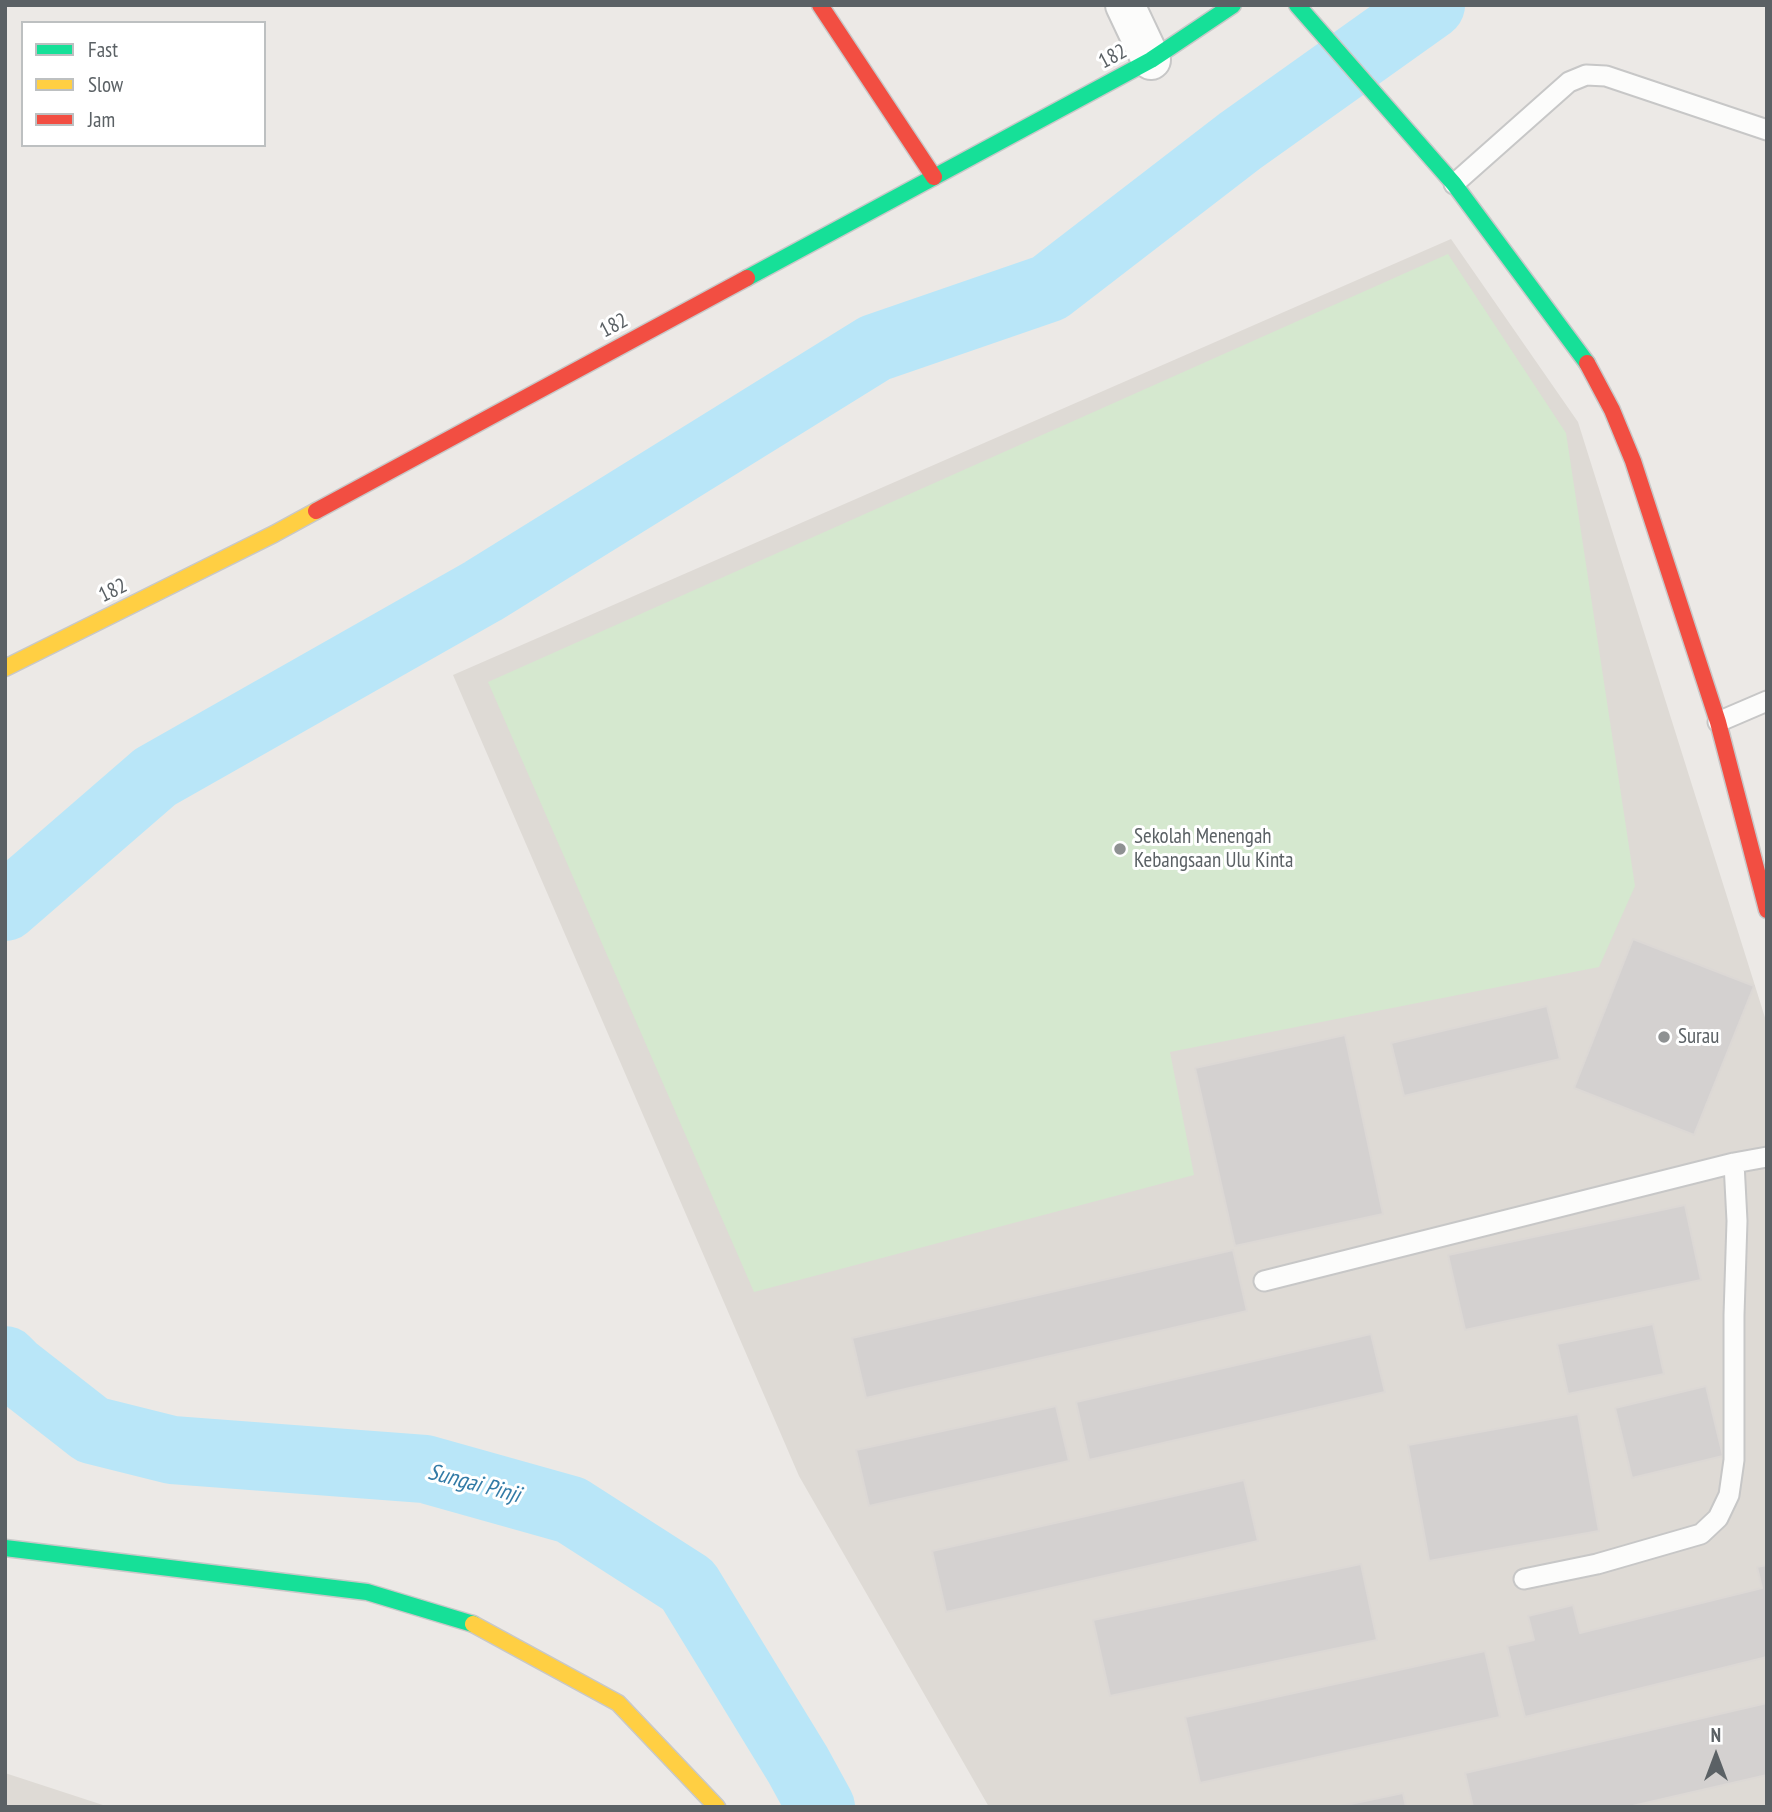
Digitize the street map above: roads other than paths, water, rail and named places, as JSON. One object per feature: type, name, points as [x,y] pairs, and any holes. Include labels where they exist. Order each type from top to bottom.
[{"type":"street","points":[[820,5],[934,177]]},
{"type":"street","points":[[1125,5],[1151,60]]},
{"type":"street","name":"182","points":[[5,668],[274,534],[1151,60],[1233,5]]},
{"type":"street","points":[[1297,5],[1454,184],[1586,360],[1612,410],[1633,461],[1718,722],[1767,909]]},
{"type":"street","points":[[5,1548],[367,1592],[473,1624],[618,1703],[717,1807]]},
{"type":"lane","points":[[1454,184],[1570,82],[1586,75],[1606,76],[1767,130]]},
{"type":"lane","points":[[1718,722],[1767,701]]},
{"type":"lane","points":[[1264,1281],[1767,1157]]},
{"type":"lane","points":[[1524,1579],[1597,1564],[1701,1534],[1717,1518],[1729,1494],[1734,1460],[1737,1221],[1734,1163]]},
{"type":"waterway","points":[[5,907],[155,777],[483,591],[875,348],[1049,288],[1240,141],[1431,5]]},
{"type":"waterway","name":"Sungai Pinji","points":[[5,1360],[92,1430],[172,1450],[425,1469],[571,1510],[688,1585],[821,1807]]},
{"type":"place","name":"Sekolah Menengah Kebangsaan Ulu Kinta","points":[[1120,849]]},
{"type":"place","name":"Surau","points":[[1664,1037]]}]
